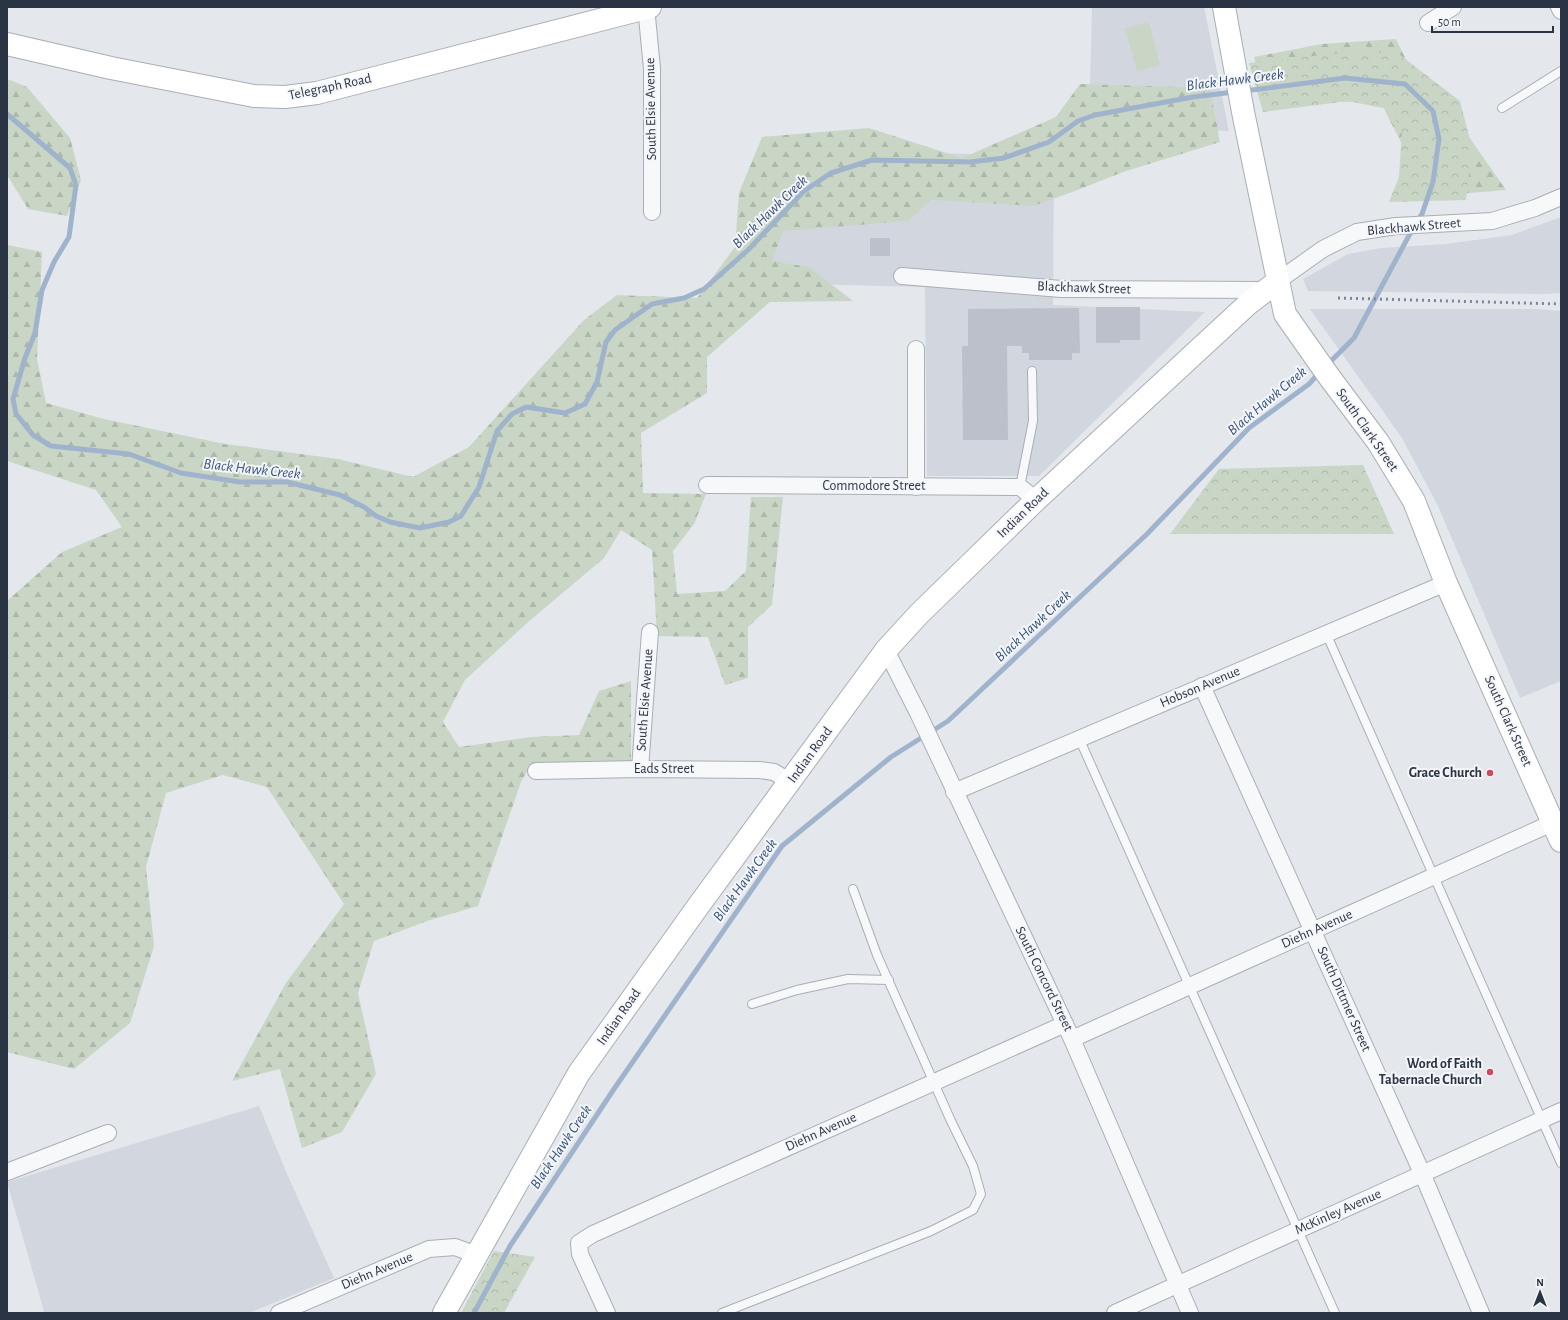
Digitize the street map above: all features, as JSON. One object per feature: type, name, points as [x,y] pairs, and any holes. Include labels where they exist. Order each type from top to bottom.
[{"type":"street","name":"Telegraph Road","points":[[7,44],[111,68],[220,90],[254,96],[285,97],[318,93],[647,7]]},
{"type":"street","name":"South Elsie Avenue","points":[[647,7],[652,68],[652,212]]},
{"type":"street","name":"South Clark Street","points":[[1224,7],[1272,286],[1285,314],[1311,352],[1378,442],[1414,500],[1446,583],[1558,827]]},
{"type":"street","points":[[1428,23],[1453,7]]},
{"type":"street","points":[[1559,7],[1561,11]]},
{"type":"street","name":"Blackhawk Street","points":[[902,276],[1061,289],[1272,286],[1323,249],[1357,232],[1396,226],[1492,221],[1535,208],[1561,197]]},
{"type":"street","name":"Indian Road","points":[[444,1313],[579,1073],[699,905],[886,650],[1028,493],[1248,304],[1272,286]]},
{"type":"street","points":[[916,349],[916,487]]},
{"type":"street","name":"Commodore Street","points":[[707,485],[916,487],[1028,493]]},
{"type":"street","name":"Hobson Avenue","points":[[954,792],[1446,583]]},
{"type":"street","name":"South Elsie Avenue","points":[[640,769],[650,632]]},
{"type":"street","name":"South Concord Street","points":[[886,650],[919,715],[954,792],[1072,1039],[1190,1313]]},
{"type":"street","name":"South Dittmer Street","points":[[1202,686],[1422,1174],[1481,1313]]},
{"type":"street","name":"Eads Street","points":[[536,771],[640,769],[760,770],[774,772],[790,782]]},
{"type":"street","name":"Diehn Avenue","points":[[1072,1039],[1433,876],[1558,827]]},
{"type":"street","name":"Diehn Avenue","points":[[607,1313],[580,1254],[579,1243],[593,1234],[1065,1024]]},
{"type":"street","name":"McKinley Avenue","points":[[1115,1313],[1561,1111]]},
{"type":"street","points":[[7,1172],[108,1133]]},
{"type":"street","name":"Diehn Avenue","points":[[279,1313],[429,1249],[454,1247],[476,1255]]},
{"type":"lane","points":[[1502,108],[1561,71]]},
{"type":"lane","points":[[1028,493],[1033,421],[1032,371]]},
{"type":"lane","points":[[1326,633],[1561,1163]]},
{"type":"lane","points":[[1079,738],[1335,1313]]},
{"type":"lane","points":[[722,1313],[931,1230],[973,1210],[981,1194],[973,1166],[951,1121],[877,955],[853,889]]},
{"type":"lane","points":[[752,1004],[797,990],[848,979],[889,980]]},
{"type":"shaded area","points":[[1092,7],[1204,7],[1229,131],[1089,127]]},
{"type":"shaded area","points":[[766,151],[1054,155],[1053,305],[1205,312],[1039,476],[927,476],[925,287],[764,283]]},
{"type":"shaded area","points":[[1561,217],[1561,293],[1308,291],[1303,279],[1348,254],[1381,248],[1446,244],[1512,235]]},
{"type":"shaded area","points":[[1310,309],[1537,309],[1561,311],[1561,681],[1520,698],[1438,506],[1402,438]]},
{"type":"shaded area","points":[[259,1106],[287,1174],[334,1278],[249,1313],[41,1313],[44,1311],[7,1182]]},
{"type":"green space","points":[[1149,22],[1160,65],[1137,71],[1125,28]]},
{"type":"green space","points":[[1396,39],[1411,70],[1462,127],[1506,190],[1396,199],[1405,150],[1381,103],[1302,100],[1266,106],[1254,57],[1322,44]]},
{"type":"green space","points":[[1359,51],[1400,55],[1460,101],[1472,148],[1466,200],[1389,202],[1399,177],[1402,129],[1388,109],[1348,101],[1263,112],[1249,63]]},
{"type":"green space","points":[[7,79],[27,87],[70,138],[81,180],[67,216],[28,209],[7,175]]},
{"type":"green space","points":[[1080,84],[1210,88],[1220,142],[1123,172],[1033,206],[931,200],[908,221],[783,231],[772,261],[809,267],[853,301],[770,302],[707,357],[707,393],[641,433],[643,493],[706,494],[694,524],[673,551],[677,594],[725,591],[746,571],[751,497],[783,497],[772,605],[748,627],[748,678],[725,685],[708,637],[657,636],[652,550],[621,530],[604,558],[527,623],[465,680],[443,722],[459,747],[531,737],[579,735],[599,691],[631,681],[631,763],[532,763],[521,782],[478,906],[430,920],[374,941],[358,993],[376,1074],[342,1132],[302,1148],[280,1069],[232,1081],[286,983],[344,904],[267,787],[223,775],[166,793],[146,867],[154,946],[130,1023],[74,1069],[7,1052],[7,601],[62,552],[122,527],[96,490],[7,461],[7,245],[42,252],[37,359],[46,403],[104,419],[225,444],[338,459],[413,477],[469,447],[584,320],[617,295],[697,298],[735,247],[739,193],[762,137],[869,128],[962,158],[1056,117]]},
{"type":"green space","points":[[1363,465],[1394,534],[1170,534],[1219,469]]},
{"type":"green space","points":[[494,1251],[535,1257],[504,1313],[461,1313]]},
{"type":"building","points":[[870,238],[890,238],[890,256],[870,256]]},
{"type":"building","points":[[1096,307],[1140,307],[1140,340],[1120,340],[1120,343],[1096,343]]},
{"type":"building","points":[[1079,308],[1080,353],[1072,353],[1072,360],[1029,360],[1029,353],[1022,353],[1022,346],[1007,346],[1008,440],[963,440],[962,346],[968,346],[968,309]]},
{"type":"waterway","name":"Black Hawk Creek","points":[[1244,91],[1345,78],[1405,84],[1433,111],[1439,139],[1433,182],[1422,214],[1417,221]]},
{"type":"waterway","name":"Black Hawk Creek","points":[[7,114],[70,168],[76,185],[69,237],[54,262],[42,290],[35,333],[25,358],[13,399],[16,414],[33,435],[51,446],[129,454],[181,473],[240,482],[287,482],[340,495],[364,507],[376,516],[390,522],[420,528],[449,522],[461,516],[479,487],[497,431],[512,414],[526,407],[565,413],[585,404],[597,382],[606,342],[615,330],[652,304],[684,298],[704,289],[748,250],[804,191],[831,173],[872,160],[970,162],[1004,158],[1049,142],[1078,121],[1095,115],[1193,97],[1234,92]]},
{"type":"waterway","name":"Black Hawk Creek","points":[[1328,364],[1354,338],[1413,228]]},
{"type":"waterway","name":"Black Hawk Creek","points":[[474,1313],[510,1246],[614,1089],[782,846],[891,757],[948,721],[1147,534],[1249,428],[1309,384],[1319,373]]},
{"type":"railway","points":[[1338,298],[1561,304]]},
{"type":"place","name":"Grace Church","points":[[1490,773]]},
{"type":"place","name":"Word of Faith Tabernacle Church","points":[[1490,1072]]}]
